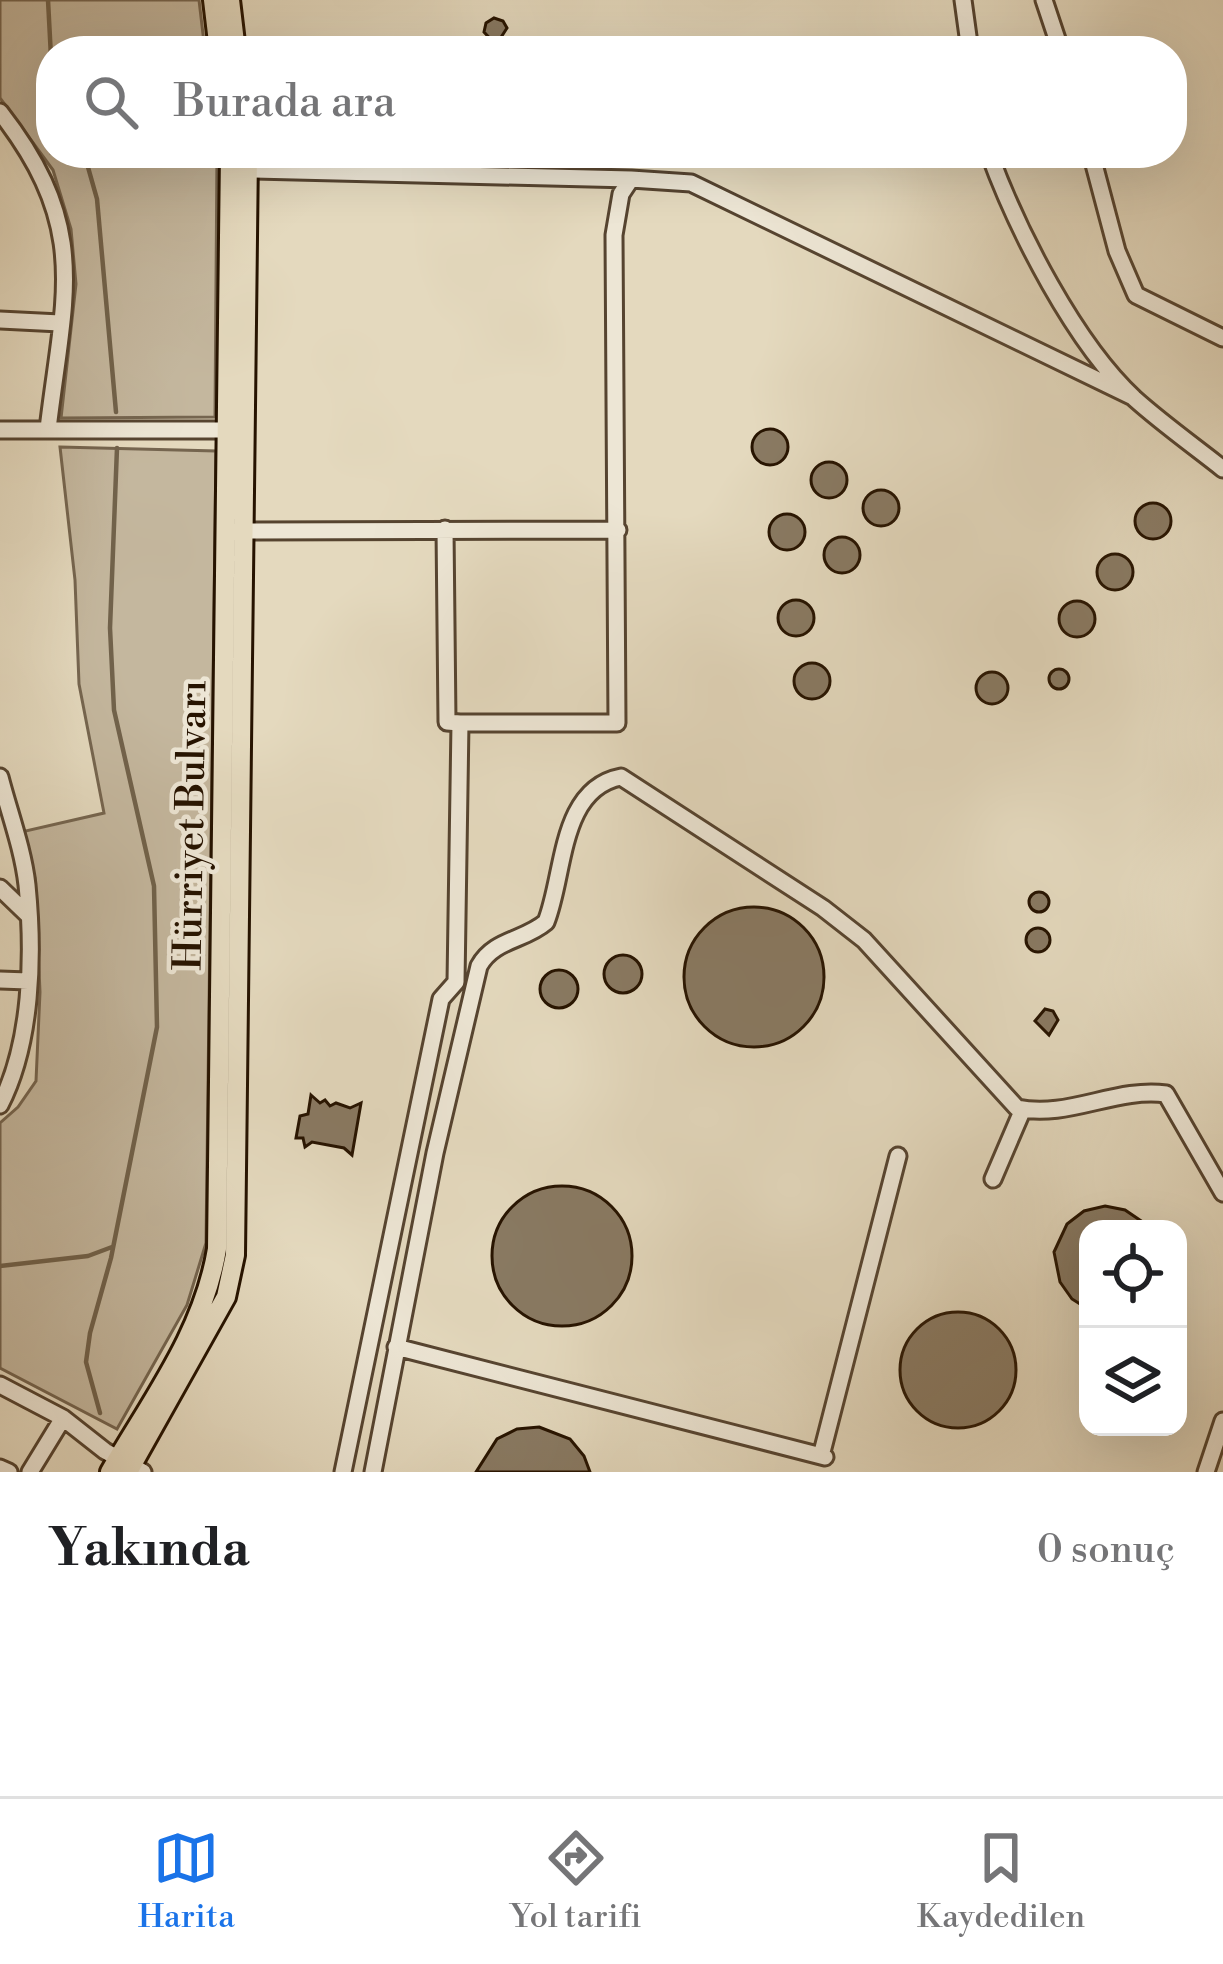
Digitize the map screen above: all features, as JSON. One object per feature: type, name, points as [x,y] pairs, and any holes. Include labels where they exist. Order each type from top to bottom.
[{"type":"main road","points":[[213,0],[217,36]]},
{"type":"main road","points":[[230,0],[234,36]]},
{"type":"main road","name":"Hürriyet Bulvarı","points":[[230,168],[227,430],[236,531]]},
{"type":"main road","name":"Hürriyet Bulvarı","points":[[126,1468],[210,1292],[217,1249],[249,168]]},
{"type":"street","points":[[963,0],[968,36]]},
{"type":"street","points":[[1044,0],[1055,36]]},
{"type":"street","points":[[0,112],[36,163]]},
{"type":"street","points":[[39,168],[63,236],[67,281],[48,429]]},
{"type":"street","points":[[398,168],[691,182],[1133,397]]},
{"type":"street","points":[[995,168],[1020,234],[1088,341],[1133,397],[1223,469]]},
{"type":"street","points":[[1095,168],[1117,251],[1136,295],[1223,338]]},
{"type":"street","points":[[445,529],[447,722],[617,723],[614,235],[621,194],[631,179]]},
{"type":"street","points":[[0,320],[60,323]]},
{"type":"street","points":[[0,430],[227,430]]},
{"type":"street","points":[[236,531],[618,530]]},
{"type":"street","points":[[343,1472],[441,999],[456,982],[460,723]]},
{"type":"street","points":[[0,777],[27,884],[28,981],[18,1065],[0,1105]]},
{"type":"street","points":[[373,1472],[478,966],[497,945],[532,934],[546,922],[579,805],[609,779],[621,777],[823,908],[864,940],[1017,1108],[1036,1112],[1145,1091],[1166,1094],[1223,1193]]},
{"type":"street","points":[[0,888],[27,914]]},
{"type":"street","points":[[0,980],[28,981]]},
{"type":"street","points":[[993,1179],[1023,1109]]},
{"type":"street","points":[[396,1347],[823,1456],[898,1156]]},
{"type":"street","points":[[0,1385],[63,1418],[126,1468]]},
{"type":"street","points":[[30,1472],[63,1418]]},
{"type":"street","points":[[1206,1472],[1223,1421]]},
{"type":"street","points":[[0,1468],[9,1472]]},
{"type":"shaded area","points":[[0,0],[199,0],[203,36],[36,36],[36,147],[0,98]]},
{"type":"shaded area","points":[[217,168],[215,417],[61,418],[76,284],[71,229],[53,170]]},
{"type":"shaded area","points":[[60,447],[216,451],[206,1243],[187,1305],[117,1429],[0,1368],[0,1123],[36,1081],[40,992],[35,878],[21,832],[104,813],[79,684],[75,580]]},
{"type":"building","points":[[494,18],[507,28],[502,36],[488,36],[486,23]]},
{"type":"building","points":[[770,429],[783,434],[788,447],[783,460],[770,465],[757,460],[752,447],[757,434]]},
{"type":"building","points":[[829,462],[842,467],[847,480],[842,493],[829,498],[816,493],[811,480],[816,467]]},
{"type":"building","points":[[881,490],[894,495],[899,508],[894,521],[881,526],[868,521],[863,508],[868,495]]},
{"type":"building","points":[[1153,503],[1166,508],[1171,521],[1166,534],[1153,539],[1140,534],[1135,521],[1140,508]]},
{"type":"building","points":[[787,514],[800,519],[805,532],[800,545],[787,550],[774,545],[769,532],[774,519]]},
{"type":"building","points":[[842,537],[855,542],[860,555],[855,568],[842,573],[829,568],[824,555],[829,542]]},
{"type":"building","points":[[1115,554],[1128,559],[1133,572],[1128,585],[1115,590],[1102,585],[1097,572],[1102,559]]},
{"type":"building","points":[[796,600],[809,605],[814,618],[809,631],[796,636],[783,631],[778,618],[783,605]]},
{"type":"building","points":[[1077,601],[1090,606],[1095,619],[1090,632],[1077,637],[1064,632],[1059,619],[1064,606]]},
{"type":"building","points":[[812,663],[825,668],[830,681],[825,694],[812,699],[799,694],[794,681],[799,668]]},
{"type":"building","points":[[1059,669],[1069,679],[1059,689],[1049,679]]},
{"type":"building","points":[[992,672],[1004,676],[1008,688],[1004,700],[992,704],[980,700],[976,688],[980,676]]},
{"type":"building","points":[[1039,892],[1049,902],[1039,912],[1029,902]]},
{"type":"building","points":[[754,907],[781,912],[804,927],[819,950],[824,977],[819,1004],[804,1027],[781,1042],[754,1047],[727,1042],[704,1027],[689,1004],[684,977],[689,950],[704,927],[727,912]]},
{"type":"building","points":[[1038,928],[1050,940],[1038,952],[1026,940]]},
{"type":"building","points":[[623,955],[636,961],[642,974],[636,987],[623,993],[610,987],[604,974],[610,961]]},
{"type":"building","points":[[559,970],[572,976],[578,989],[572,1002],[559,1008],[546,1002],[540,989],[546,976]]},
{"type":"building","points":[[1045,1009],[1053,1011],[1058,1020],[1049,1035],[1035,1021]]},
{"type":"building","points":[[311,1095],[330,1106],[350,1108],[361,1103],[352,1155],[344,1148],[312,1142],[305,1147],[303,1138],[296,1138]]},
{"type":"building","points":[[562,1186],[589,1191],[612,1206],[627,1229],[632,1256],[627,1283],[612,1306],[589,1321],[562,1326],[535,1321],[512,1306],[497,1283],[492,1256],[497,1229],[512,1206],[535,1191]]},
{"type":"building","points":[[1105,1206],[1125,1210],[1140,1220],[1079,1220],[1079,1303],[1060,1282],[1054,1252],[1067,1224],[1084,1211]]},
{"type":"building","points":[[958,1312],[980,1317],[999,1329],[1011,1348],[1016,1370],[1011,1392],[999,1411],[980,1423],[958,1428],[936,1423],[917,1411],[905,1392],[900,1370],[905,1348],[917,1329],[936,1317]]},
{"type":"building","points":[[539,1427],[570,1439],[590,1472],[476,1472],[497,1439],[517,1429]]},
{"type":"waterway","points":[[48,0],[50,36]]},
{"type":"waterway","points":[[88,168],[97,199],[116,412]]},
{"type":"waterway","points":[[100,1413],[86,1362],[90,1333],[111,1258],[157,1027],[154,886],[114,710],[110,628],[117,448]]},
{"type":"waterway","points":[[0,1266],[88,1256],[112,1247]]}]
